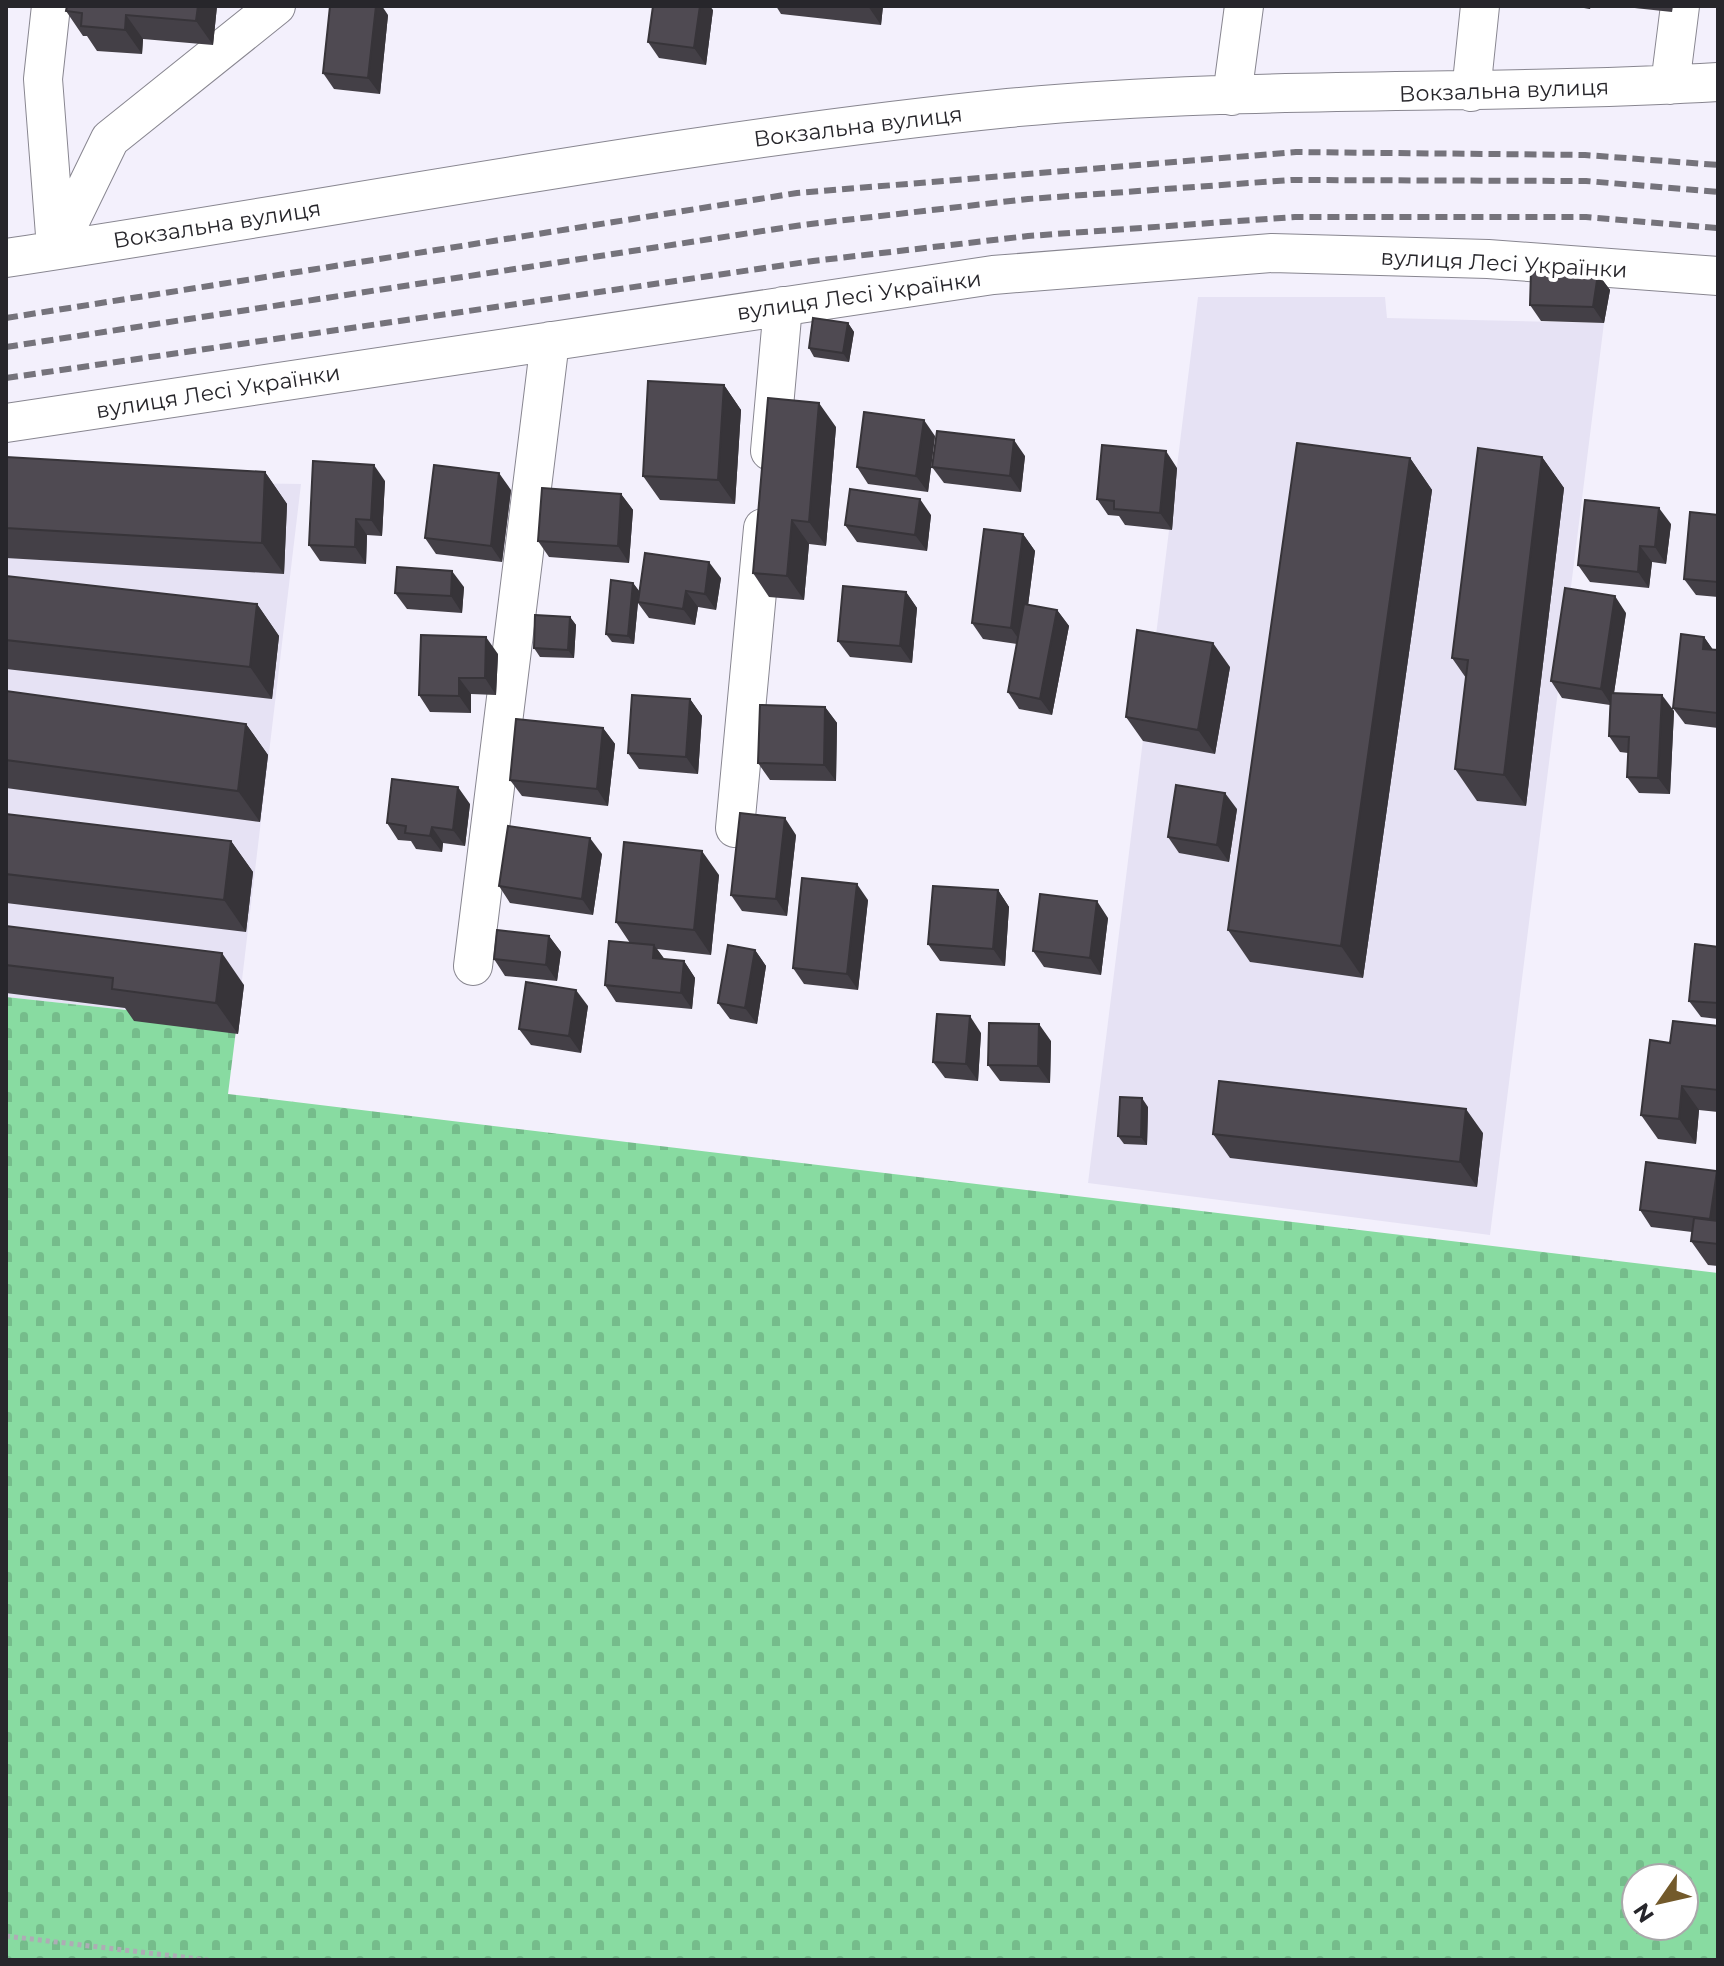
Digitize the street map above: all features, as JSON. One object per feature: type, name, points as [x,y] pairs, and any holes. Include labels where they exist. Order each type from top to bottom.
[{"type":"street","points":[[51,6],[43,79],[56,250]]},
{"type":"street","points":[[56,250],[110,139],[276,6]]},
{"type":"street","points":[[1232,96],[1244,6]]},
{"type":"street","points":[[1471,92],[1480,6]]},
{"type":"street","points":[[1670,85],[1680,6]]},
{"type":"street","name":"Вокзальна вулиця","points":[[6,258],[773,135],[1013,108],[1232,96],[1471,92],[1718,82]]},
{"type":"street","name":"вулиця Лесі Українки","points":[[6,423],[993,275],[1272,253],[1488,259],[1718,276]]},
{"type":"street","points":[[735,828],[783,306]]},
{"type":"street","points":[[473,966],[550,341]]},
{"type":"path","points":[[6,1936],[208,1960]]},
{"type":"shaded area","points":[[1198,297],[1385,297],[1387,318],[1604,323],[1490,1235],[1088,1183]]},
{"type":"shaded area","points":[[6,479],[301,484],[237,1022],[6,997]]},
{"type":"green space","points":[[6,997],[237,1022],[228,1094],[1718,1273],[1718,1960],[6,1960]]},
{"type":"building","points":[[67,6],[198,6],[196,21],[126,15],[125,30],[81,26],[82,13],[66,11]]},
{"type":"building","points":[[330,6],[376,6],[368,78],[323,73]]},
{"type":"building","points":[[653,6],[700,6],[694,48],[648,42]]},
{"type":"building","points":[[1531,271],[1598,274],[1593,307],[1530,305]]},
{"type":"building","points":[[813,318],[848,323],[843,353],[809,348]]},
{"type":"building","points":[[648,381],[724,385],[718,480],[643,476]]},
{"type":"building","points":[[768,398],[819,403],[809,522],[792,520],[787,576],[753,573]]},
{"type":"building","points":[[864,412],[924,420],[916,476],[857,467]]},
{"type":"building","points":[[937,431],[1014,440],[1010,476],[932,467]]},
{"type":"building","points":[[1297,443],[1410,458],[1341,946],[1228,930]]},
{"type":"building","points":[[1102,445],[1166,451],[1160,513],[1114,509],[1114,501],[1097,499]]},
{"type":"building","points":[[1478,448],[1542,457],[1504,775],[1455,769],[1468,660],[1452,658]]},
{"type":"building","points":[[6,457],[265,472],[262,543],[6,528]]},
{"type":"building","points":[[313,461],[374,465],[371,520],[356,519],[355,547],[309,545]]},
{"type":"building","points":[[434,465],[499,473],[491,546],[425,538]]},
{"type":"building","points":[[542,488],[621,494],[618,546],[538,541]]},
{"type":"building","points":[[850,489],[920,499],[915,535],[845,525]]},
{"type":"building","points":[[1585,500],[1659,508],[1655,547],[1640,546],[1638,572],[1578,565]]},
{"type":"building","points":[[1690,512],[1718,515],[1718,582],[1684,579]]},
{"type":"building","points":[[984,529],[1023,534],[1011,628],[972,623]]},
{"type":"building","points":[[645,553],[709,562],[705,594],[686,591],[683,609],[638,602]]},
{"type":"building","points":[[397,567],[452,571],[451,596],[395,593]]},
{"type":"building","points":[[6,576],[257,604],[250,667],[6,640]]},
{"type":"building","points":[[611,580],[633,583],[628,636],[606,634]]},
{"type":"building","points":[[843,586],[906,592],[900,646],[838,641]]},
{"type":"building","points":[[1565,588],[1615,596],[1601,689],[1551,681]]},
{"type":"building","points":[[1024,604],[1057,610],[1040,699],[1008,692]]},
{"type":"building","points":[[535,615],[570,617],[568,650],[534,648]]},
{"type":"building","points":[[1137,630],[1213,643],[1198,730],[1126,717]]},
{"type":"building","points":[[1681,634],[1704,637],[1703,649],[1718,650],[1717,713],[1673,708]]},
{"type":"building","points":[[421,635],[486,637],[485,678],[459,678],[459,696],[419,695]]},
{"type":"building","points":[[6,691],[246,724],[238,791],[6,760]]},
{"type":"building","points":[[1611,693],[1662,695],[1658,778],[1627,777],[1629,737],[1609,736]]},
{"type":"building","points":[[632,695],[690,699],[686,757],[628,753]]},
{"type":"building","points":[[760,705],[825,707],[824,765],[758,763]]},
{"type":"building","points":[[516,719],[603,728],[597,789],[510,780]]},
{"type":"building","points":[[392,779],[458,787],[453,830],[432,827],[430,836],[405,833],[406,826],[387,823]]},
{"type":"building","points":[[1176,785],[1225,793],[1217,845],[1168,837]]},
{"type":"building","points":[[740,813],[785,818],[776,899],[731,895]]},
{"type":"building","points":[[6,814],[231,841],[224,900],[6,874]]},
{"type":"building","points":[[508,826],[590,838],[582,899],[499,886]]},
{"type":"building","points":[[624,842],[702,851],[694,930],[616,922]]},
{"type":"building","points":[[802,878],[857,884],[847,974],[793,968]]},
{"type":"building","points":[[933,886],[998,890],[993,949],[928,944]]},
{"type":"building","points":[[1040,894],[1097,901],[1090,958],[1033,951]]},
{"type":"building","points":[[6,926],[222,953],[216,1003],[112,989],[113,978],[6,965]]},
{"type":"building","points":[[497,930],[549,936],[546,965],[494,959]]},
{"type":"building","points":[[609,941],[654,945],[653,958],[684,961],[681,993],[605,985]]},
{"type":"building","points":[[1695,944],[1718,947],[1718,1003],[1689,1001]]},
{"type":"building","points":[[728,945],[755,950],[745,1008],[718,1003]]},
{"type":"building","points":[[526,982],[576,990],[569,1036],[519,1029]]},
{"type":"building","points":[[937,1014],[970,1016],[966,1064],[933,1062]]},
{"type":"building","points":[[1673,1021],[1718,1026],[1718,1090],[1682,1086],[1679,1119],[1641,1115],[1650,1040],[1670,1043]]},
{"type":"building","points":[[989,1023],[1039,1024],[1038,1066],[988,1065]]},
{"type":"building","points":[[1219,1081],[1466,1109],[1460,1162],[1213,1134]]},
{"type":"building","points":[[1120,1097],[1142,1098],[1141,1137],[1118,1136]]},
{"type":"building","points":[[1646,1162],[1717,1171],[1710,1219],[1640,1210]]},
{"type":"building","points":[[1694,1218],[1718,1221],[1718,1244],[1691,1241]]},
{"type":"railway","points":[[6,318],[797,193],[1296,152],[1585,155],[1718,165]]},
{"type":"railway","points":[[6,347],[802,225],[1028,199],[1291,180],[1586,181],[1718,192]]},
{"type":"railway","points":[[6,378],[813,261],[1028,236],[1295,217],[1586,217],[1718,228]]}]
